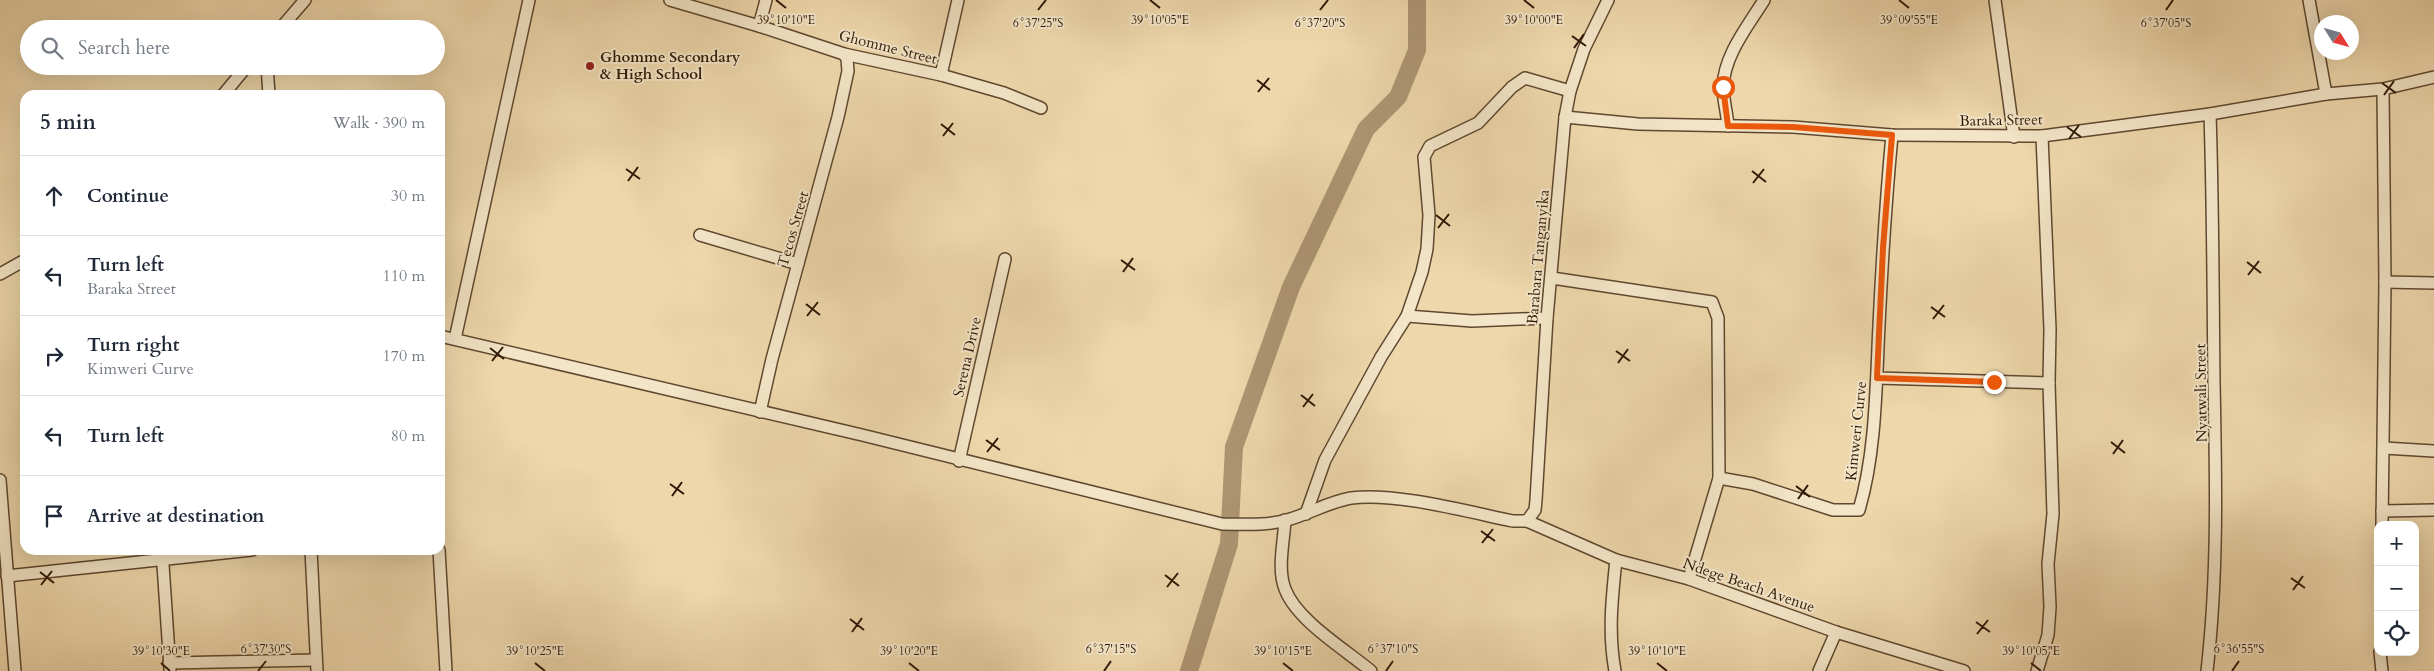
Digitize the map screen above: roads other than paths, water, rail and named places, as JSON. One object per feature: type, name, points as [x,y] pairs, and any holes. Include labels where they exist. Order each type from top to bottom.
[{"type":"street","points":[[455,339],[529,0]]},
{"type":"street","name":"Ghomme Street","points":[[670,0],[760,26],[844,54],[940,75],[1004,94],[1041,108]]},
{"type":"street","points":[[760,26],[766,0]]},
{"type":"street","points":[[940,75],[958,0]]},
{"type":"street","name":"Barabara Tanganyika","points":[[1527,522],[1535,510],[1536,500],[1547,318],[1565,117],[1570,90],[1584,49],[1608,0]]},
{"type":"street","points":[[1728,126],[1723,87],[1726,70],[1731,54],[1764,0]]},
{"type":"street","points":[[1995,0],[2014,137]]},
{"type":"street","points":[[2309,0],[2326,94]]},
{"type":"street","points":[[287,20],[302,1]]},
{"type":"street","name":"Tecos Street","points":[[760,412],[838,117],[848,71],[847,59],[844,54]]},
{"type":"street","points":[[228,90],[240,75]]},
{"type":"street","points":[[268,75],[269,90]]},
{"type":"street","name":"Baraka Street","points":[[1565,117],[1638,124],[1793,127],[1892,135],[2042,136],[2210,114],[2326,94],[2383,89],[2434,77]]},
{"type":"street","points":[[1306,514],[1325,460],[1381,357],[1407,316],[1427,249],[1429,215],[1424,157],[1430,146],[1478,123],[1512,87],[1526,78],[1570,90]]},
{"type":"street","points":[[2382,521],[2385,282],[2383,89]]},
{"type":"street","name":"Nyatwali Street","points":[[2207,671],[2216,575],[2217,434],[2210,114]]},
{"type":"street","name":"Kimweri Curve","points":[[1719,478],[1753,484],[1832,510],[1858,510],[1867,484],[1877,378],[1884,224],[1892,135]]},
{"type":"street","points":[[2037,671],[2048,635],[2050,607],[2048,564],[2053,514],[2049,383],[2050,329],[2042,136]]},
{"type":"street","points":[[700,235],[798,264]]},
{"type":"street","name":"Serena Drive","points":[[959,461],[1005,259]]},
{"type":"street","points":[[0,274],[20,263]]},
{"type":"street","points":[[1552,278],[1712,302],[1718,318],[1719,478],[1689,578]]},
{"type":"street","points":[[2385,282],[2434,283]]},
{"type":"street","points":[[1407,316],[1472,321],[1547,318]]},
{"type":"street","name":"Ndege Beach Avenue","points":[[445,337],[1222,524],[1264,525],[1306,514],[1330,502],[1353,498],[1388,498],[1527,522],[1616,560],[1689,578],[1836,632],[1964,671]]},
{"type":"street","points":[[1877,378],[2049,383]]},
{"type":"street","points":[[2384,448],[2434,450]]},
{"type":"street","points":[[0,480],[15,671]]},
{"type":"street","points":[[2382,511],[2434,510]]},
{"type":"street","points":[[1286,520],[1282,572],[1285,589],[1305,618],[1372,671]]},
{"type":"street","points":[[8,576],[162,555],[169,667],[316,666],[310,555]]},
{"type":"street","points":[[440,555],[446,671]]},
{"type":"street","points":[[1615,671],[1610,642],[1610,625],[1616,560]]},
{"type":"street","points":[[1819,671],[1836,632]]},
{"type":"street","points":[[2380,656],[2382,671]]},
{"type":"waterway","points":[[1189,671],[1229,544],[1234,447],[1291,287],[1366,129],[1398,97],[1417,50],[1417,0]]},
{"type":"place","name":"Ghomme Secondary & High School","points":[[590,66]]}]
